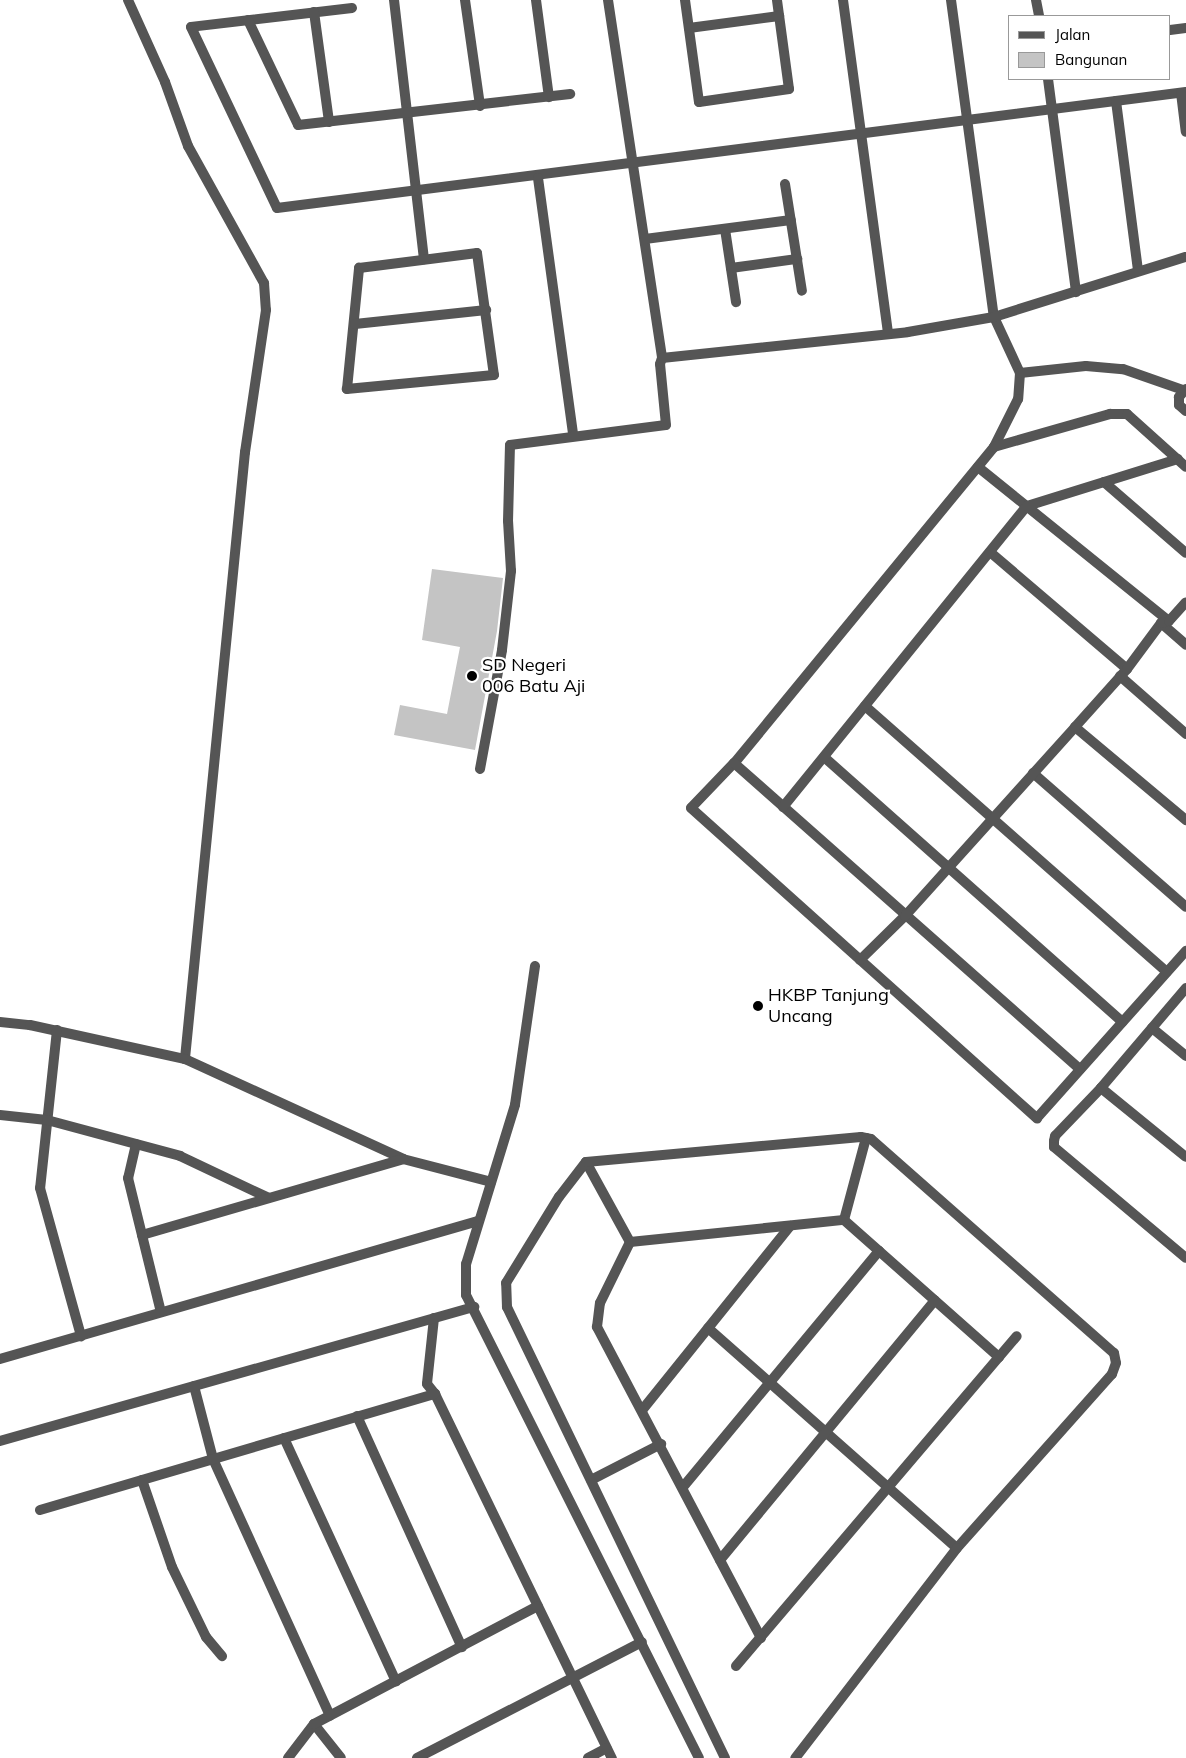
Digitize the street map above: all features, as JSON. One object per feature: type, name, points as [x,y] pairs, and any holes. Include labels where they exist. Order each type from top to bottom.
[{"type":"street","points":[[128,0],[164,82],[188,146],[264,283],[266,310],[245,452],[185,1059]]},
{"type":"street","points":[[394,0],[424,259]]},
{"type":"street","points":[[476,0],[465,1],[480,106]]},
{"type":"street","points":[[536,0],[548,97]]},
{"type":"street","points":[[480,769],[502,650],[511,571],[508,521],[510,445],[573,435],[666,425],[660,364],[662,358],[608,0]]},
{"type":"street","points":[[685,0],[699,102],[789,89],[777,0]]},
{"type":"street","points":[[843,0],[888,333]]},
{"type":"street","points":[[951,0],[994,317],[1020,373],[1018,399],[994,447],[734,763],[691,808],[1037,1118],[1186,950]]},
{"type":"street","points":[[1036,0],[1039,15]]},
{"type":"street","points":[[352,8],[191,27],[277,208],[538,178],[1183,93],[1186,132]]},
{"type":"street","points":[[314,12],[329,122]]},
{"type":"street","points":[[689,28],[779,16]]},
{"type":"street","points":[[248,20],[298,125],[480,106],[570,94]]},
{"type":"street","points":[[1171,30],[1186,28]]},
{"type":"street","points":[[1048,80],[1076,292]]},
{"type":"street","points":[[1116,101],[1138,271]]},
{"type":"street","points":[[538,178],[573,435]]},
{"type":"street","points":[[785,184],[802,291]]},
{"type":"street","points":[[645,239],[791,220]]},
{"type":"street","points":[[725,229],[736,302]]},
{"type":"street","points":[[477,252],[494,375],[347,389],[360,268],[424,259],[477,252]]},
{"type":"street","points":[[662,358],[888,333],[994,317],[1186,257]]},
{"type":"street","points":[[731,268],[797,259]]},
{"type":"street","points":[[355,324],[486,310]]},
{"type":"street","points":[[1020,373],[1086,366],[1123,369],[1185,389],[1179,405],[1186,411]]},
{"type":"street","points":[[994,447],[1110,414],[1127,414],[1186,467]]},
{"type":"street","points":[[783,807],[1027,506],[1178,459]]},
{"type":"street","points":[[978,467],[1165,622],[1186,645]]},
{"type":"street","points":[[1104,482],[1186,553]]},
{"type":"street","points":[[990,552],[1123,672],[1186,734]]},
{"type":"street","points":[[860,960],[905,916],[948,869],[1075,727],[1165,622],[1186,602]]},
{"type":"street","points":[[865,706],[992,820],[1167,972]]},
{"type":"street","points":[[1075,727],[1186,820]]},
{"type":"street","points":[[824,757],[1122,1022]]},
{"type":"street","points":[[734,763],[1080,1069]]},
{"type":"street","points":[[1033,773],[1186,907]]},
{"type":"street","points":[[535,966],[514,1105],[466,1264],[466,1295],[474,1307],[699,1758]]},
{"type":"street","points":[[1186,988],[1101,1088],[1055,1136],[1054,1147],[1186,1258]]},
{"type":"street","points":[[0,1022],[57,1030],[185,1059],[404,1159],[491,1182]]},
{"type":"street","points":[[1152,1028],[1186,1056]]},
{"type":"street","points":[[57,1030],[40,1188],[81,1336]]},
{"type":"street","points":[[1101,1088],[1186,1157]]},
{"type":"street","points":[[0,1115],[47,1120],[180,1156],[270,1198]]},
{"type":"street","points":[[844,1220],[866,1138]]},
{"type":"street","points":[[725,1758],[507,1307],[504,1294],[506,1283],[559,1197],[586,1162],[866,1138],[1116,1358],[1112,1374],[957,1548],[795,1758]]},
{"type":"street","points":[[136,1144],[128,1178],[161,1312]]},
{"type":"street","points":[[142,1235],[404,1159]]},
{"type":"street","points":[[586,1162],[630,1242]]},
{"type":"street","points":[[630,1242],[844,1220],[999,1357]]},
{"type":"street","points":[[0,1359],[480,1222]]},
{"type":"street","points":[[643,1409],[790,1226]]},
{"type":"street","points":[[630,1242],[600,1303],[597,1327],[643,1409],[760,1638]]},
{"type":"street","points":[[683,1487],[879,1251]]},
{"type":"street","points":[[720,1560],[935,1300]]},
{"type":"street","points":[[0,1441],[474,1307]]},
{"type":"street","points":[[434,1318],[426,1375],[427,1384],[435,1394],[612,1758]]},
{"type":"street","points":[[708,1328],[957,1548]]},
{"type":"street","points":[[736,1666],[1017,1336]]},
{"type":"street","points":[[194,1386],[212,1459],[330,1716]]},
{"type":"street","points":[[40,1510],[435,1394]]},
{"type":"street","points":[[357,1416],[462,1647]]},
{"type":"street","points":[[284,1438],[396,1681]]},
{"type":"street","points":[[591,1480],[661,1444]]},
{"type":"street","points":[[142,1480],[175,1572],[206,1636],[222,1656]]},
{"type":"street","points":[[288,1758],[314,1724],[538,1606]]},
{"type":"street","points":[[417,1758],[642,1642]]},
{"type":"street","points":[[314,1724],[341,1758]]},
{"type":"street","points":[[588,1758],[607,1748]]},
{"type":"building","name":"SD Negeri 006 Batu Aji","points":[[432,569],[503,578],[497,631],[475,750],[394,735],[400,705],[447,714],[460,647],[422,640]]},
{"type":"place","name":"SD Negeri 006 Batu Aji","points":[[472,676]]},
{"type":"place","name":"HKBP Tanjung Uncang","points":[[758,1006]]}]
